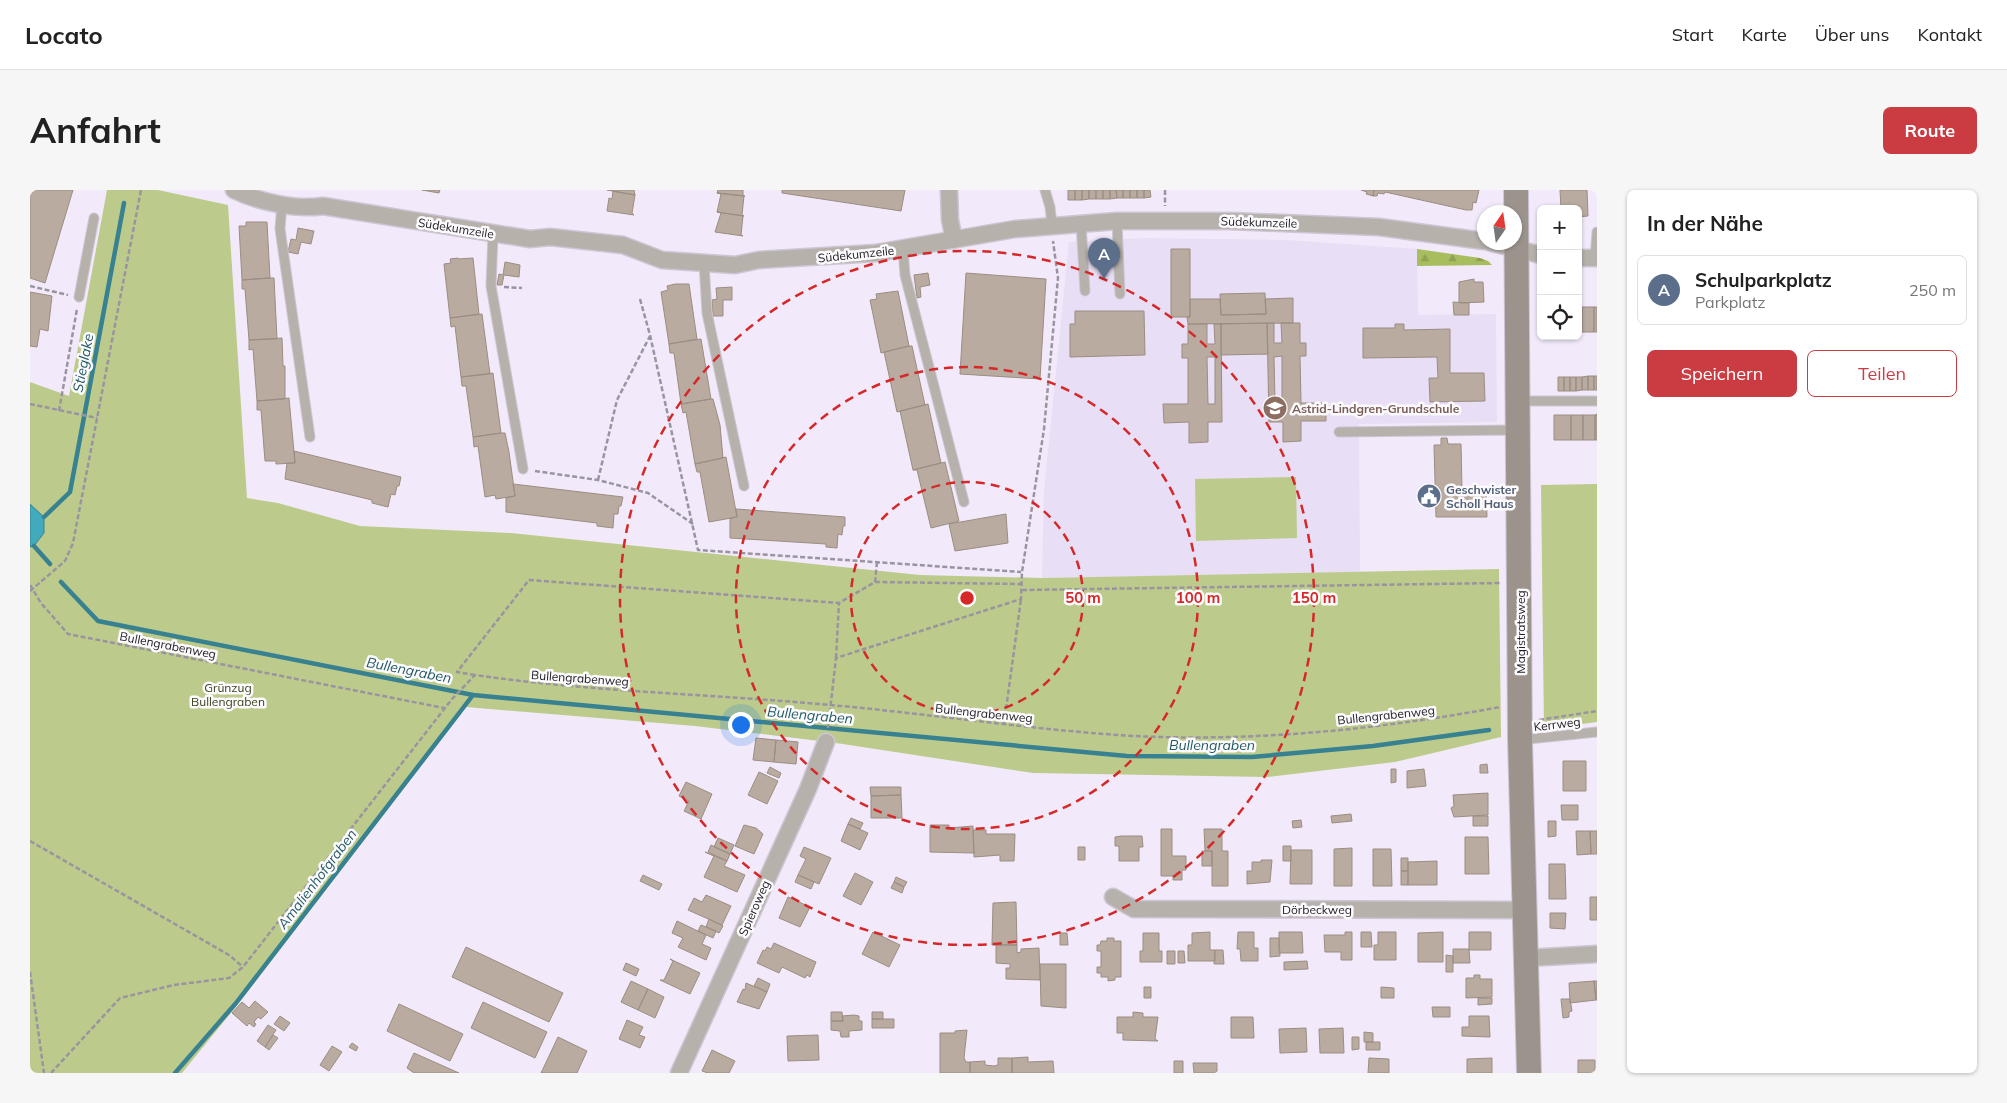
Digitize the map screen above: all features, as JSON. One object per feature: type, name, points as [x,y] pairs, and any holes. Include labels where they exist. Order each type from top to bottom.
[{"type":"street","name":"Südekumzeile","points":[[234,190],[247,196],[309,208],[323,206],[530,239],[550,237],[623,245],[662,260],[704,263],[735,264],[759,260],[847,256],[1052,225],[1117,221],[1230,221],[1379,227],[1477,240]]},
{"type":"street","points":[[949,190],[950,220],[954,240]]},
{"type":"street","name":"Magistratsweg","points":[[1516,190],[1516,205]]},
{"type":"street","name":"Magistratsweg","points":[[1516,250],[1520,740],[1523,910],[1528,958],[1529,1073]]},
{"type":"street","points":[[1520,250],[1537,254]]},
{"type":"street","name":"Spieroweg","points":[[679,1073],[808,790],[826,742]]},
{"type":"street","name":"Dörbeckweg","points":[[1114,897],[1134,909],[1523,910]]},
{"type":"street","points":[[1528,958],[1597,954]]},
{"type":"lane","points":[[1045,190],[1050,207],[1052,225]]},
{"type":"lane","points":[[282,203],[280,229],[310,437]]},
{"type":"lane","points":[[79,297],[94,218]]},
{"type":"lane","points":[[1117,221],[1120,294]]},
{"type":"lane","points":[[1081,223],[1085,291]]},
{"type":"lane","points":[[1590,258],[1597,232]]},
{"type":"lane","points":[[493,234],[491,286],[523,469]]},
{"type":"lane","points":[[903,249],[906,275],[964,502]]},
{"type":"lane","points":[[704,263],[707,313],[744,486]]},
{"type":"lane","points":[[1518,401],[1597,401]]},
{"type":"lane","points":[[1339,432],[1518,430]]},
{"type":"lane","name":"Kerrweg","points":[[1520,740],[1597,732]]},
{"type":"path","points":[[31,588],[65,562],[73,543],[141,190]]},
{"type":"path","points":[[1004,725],[1021,599],[1022,572],[1044,429],[1058,278],[1052,225]]},
{"type":"path","points":[[30,286],[79,297],[58,411]]},
{"type":"path","points":[[491,286],[522,288]]},
{"type":"path","points":[[640,299],[694,525],[698,550],[1022,572]]},
{"type":"path","points":[[598,480],[617,400],[650,335]]},
{"type":"path","points":[[30,404],[98,418]]},
{"type":"path","points":[[523,469],[598,480],[648,493],[694,525]]},
{"type":"path","points":[[875,582],[877,562]]},
{"type":"path","name":"Bullengrabenweg","points":[[839,603],[529,580],[457,672],[537,684],[830,705],[1004,725],[1135,736],[1267,735],[1434,720],[1504,706]]},
{"type":"path","points":[[826,742],[836,658],[839,603],[875,582],[1021,584]]},
{"type":"path","points":[[1021,590],[1502,583]]},
{"type":"path","name":"Bullengrabenweg","points":[[31,588],[41,603],[68,634],[444,708]]},
{"type":"path","points":[[836,658],[1021,599]]},
{"type":"path","points":[[51,1073],[120,998],[174,985],[228,978],[243,967],[444,708],[475,675]]},
{"type":"path","points":[[1538,721],[1597,711]]},
{"type":"path","points":[[30,841],[229,955],[243,967]]},
{"type":"path","points":[[30,972],[44,1073]]},
{"type":"shaded area","name":"Astrid-Lindgren-Grundschule","points":[[1145,238],[1287,240],[1417,249],[1418,315],[1496,314],[1497,422],[1359,424],[1360,572],[1042,578],[1044,491],[1069,242]]},
{"type":"green space","name":"Grünzug Bullengraben","points":[[107,190],[158,190],[228,205],[247,498],[278,503],[360,526],[511,533],[920,575],[1042,578],[1499,569],[1501,737],[1395,762],[1267,777],[1033,773],[836,743],[695,726],[466,707],[239,1003],[182,1073],[30,1073],[30,382],[69,396]]},
{"type":"green space","points":[[1417,249],[1480,258],[1492,265],[1417,266]]},
{"type":"green space","points":[[1296,477],[1297,538],[1196,541],[1195,479]]},
{"type":"green space","points":[[1597,484],[1597,722],[1544,729],[1541,485]]},
{"type":"water","points":[[30,504],[44,517],[44,533],[34,546],[30,547]]},
{"type":"building","points":[[30,190],[73,190],[45,283],[30,278]]},
{"type":"building","points":[[422,190],[440,190],[439,193]]},
{"type":"building","points":[[607,190],[634,190],[635,195]]},
{"type":"building","points":[[718,190],[743,190],[743,196],[717,193]]},
{"type":"building","points":[[782,190],[905,190],[901,211],[782,193]]},
{"type":"building","points":[[1068,190],[1075,190],[1075,200],[1068,200]]},
{"type":"building","points":[[1075,190],[1082,190],[1082,200],[1075,200]]},
{"type":"building","points":[[1082,190],[1089,190],[1089,199],[1082,200]]},
{"type":"building","points":[[1089,190],[1096,190],[1096,199],[1089,199]]},
{"type":"building","points":[[1096,190],[1103,190],[1103,199],[1096,199]]},
{"type":"building","points":[[1103,190],[1110,190],[1110,199],[1103,199]]},
{"type":"building","points":[[1110,190],[1116,190],[1117,198],[1110,199]]},
{"type":"building","points":[[1116,190],[1123,190],[1123,198],[1117,198]]},
{"type":"building","points":[[1123,190],[1130,190],[1130,198],[1123,198]]},
{"type":"building","points":[[1130,190],[1137,190],[1137,198],[1130,198]]},
{"type":"building","points":[[1137,190],[1144,190],[1144,198],[1137,198]]},
{"type":"building","points":[[1144,190],[1150,190],[1151,197],[1144,198]]},
{"type":"building","points":[[1361,190],[1374,190],[1373,196],[1366,194],[1367,192]]},
{"type":"building","points":[[1374,190],[1479,190],[1476,203],[1473,202],[1472,210],[1466,210],[1385,192],[1384,194],[1378,193],[1377,196],[1373,196]]},
{"type":"building","points":[[1560,190],[1587,190],[1588,216],[1582,217],[1582,205],[1561,205]]},
{"type":"building","points":[[613,191],[635,195],[632,213],[634,215],[607,211],[609,198],[612,199]]},
{"type":"building","points":[[717,193],[744,196],[742,215],[744,216],[717,212],[721,194]]},
{"type":"building","points":[[717,212],[743,216],[741,235],[743,236],[715,232],[721,213]]},
{"type":"building","points":[[246,222],[267,222],[270,278],[242,280],[239,226],[246,226]]},
{"type":"building","points":[[298,228],[314,231],[311,244],[301,242],[298,254],[288,252],[291,239],[296,240]]},
{"type":"building","points":[[1171,249],[1190,249],[1190,317],[1171,317]]},
{"type":"building","points":[[473,258],[479,314],[450,318],[444,264],[451,263],[450,259]]},
{"type":"building","points":[[505,262],[520,265],[519,277],[504,275],[502,285],[497,285],[499,274],[503,275]]},
{"type":"building","points":[[928,273],[930,285],[920,287],[921,297],[917,298],[914,275]]},
{"type":"building","points":[[966,273],[1046,279],[1040,379],[960,374]]},
{"type":"building","points":[[274,278],[277,339],[249,340],[245,289],[242,289],[242,280]]},
{"type":"building","points":[[1474,279],[1474,282],[1483,282],[1484,302],[1459,303],[1459,282]]},
{"type":"building","points":[[689,284],[697,339],[669,344],[661,292],[668,290],[667,286]]},
{"type":"building","points":[[732,287],[732,300],[723,300],[723,316],[713,316],[712,300],[717,299],[716,288]]},
{"type":"building","points":[[898,291],[909,346],[881,353],[870,300],[877,299],[876,294]]},
{"type":"building","points":[[30,292],[52,296],[48,331],[40,329],[37,347],[30,346]]},
{"type":"building","points":[[1265,293],[1266,314],[1221,315],[1220,294]]},
{"type":"building","points":[[1293,298],[1293,323],[1188,324],[1187,317],[1190,317],[1190,299],[1220,299],[1221,315],[1266,314],[1265,299]]},
{"type":"building","points":[[1453,302],[1469,303],[1469,315],[1454,315]]},
{"type":"building","points":[[1582,307],[1594,307],[1594,332],[1582,332]]},
{"type":"building","points":[[1594,307],[1597,307],[1597,332],[1594,332]]},
{"type":"building","points":[[1075,311],[1144,311],[1145,355],[1070,357],[1070,324],[1075,324]]},
{"type":"building","points":[[482,314],[490,374],[461,377],[455,326],[451,327],[450,318]]},
{"type":"building","points":[[1267,323],[1274,323],[1274,343],[1282,343],[1281,323],[1300,323],[1300,343],[1306,343],[1306,356],[1300,356],[1301,403],[1326,403],[1326,421],[1301,421],[1301,441],[1283,442],[1283,422],[1269,422]],"holes":[[[1282,356],[1282,403],[1275,403],[1274,357]]]},
{"type":"building","points":[[1267,323],[1268,354],[1221,355],[1221,324]]},
{"type":"building","points":[[1188,324],[1207,324],[1207,344],[1215,344],[1214,324],[1221,324],[1222,422],[1208,422],[1208,442],[1189,443],[1189,422],[1164,423],[1163,404],[1188,404],[1188,358],[1182,358],[1182,344],[1188,344]],"holes":[[[1207,357],[1215,357],[1215,404],[1208,404]]]},
{"type":"building","points":[[1395,324],[1404,324],[1404,330],[1450,329],[1450,373],[1484,373],[1485,401],[1430,402],[1429,378],[1438,378],[1437,357],[1363,358],[1363,328],[1395,328]]},
{"type":"building","points":[[282,338],[283,366],[285,366],[285,399],[257,401],[253,349],[249,350],[249,340]]},
{"type":"building","points":[[701,339],[711,399],[681,404],[674,353],[670,353],[669,344]]},
{"type":"building","points":[[912,346],[925,405],[897,412],[884,352]]},
{"type":"building","points":[[493,373],[501,433],[473,437],[466,386],[462,386],[461,377]]},
{"type":"building","points":[[1588,376],[1588,390],[1582,390],[1582,377]]},
{"type":"building","points":[[1588,376],[1594,376],[1594,390],[1588,390]]},
{"type":"building","points":[[1594,376],[1597,376],[1597,390],[1594,390]]},
{"type":"building","points":[[1558,377],[1564,377],[1564,391],[1558,391]]},
{"type":"building","points":[[1564,377],[1570,377],[1570,391],[1564,391]]},
{"type":"building","points":[[1570,377],[1576,377],[1576,391],[1570,391]]},
{"type":"building","points":[[1576,377],[1582,377],[1582,390],[1576,391]]},
{"type":"building","points":[[289,398],[295,463],[276,464],[276,461],[265,461],[261,410],[257,410],[257,401]]},
{"type":"building","points":[[713,399],[720,425],[723,458],[695,464],[686,412],[683,413],[681,404]]},
{"type":"building","points":[[928,404],[941,463],[913,470],[900,411]]},
{"type":"building","points":[[1597,414],[1597,440],[1595,440],[1595,415]]},
{"type":"building","points":[[1554,415],[1571,415],[1571,440],[1554,440]]},
{"type":"building","points":[[1571,415],[1583,415],[1583,440],[1571,440]]},
{"type":"building","points":[[1583,415],[1595,415],[1595,440],[1583,440]]},
{"type":"building","points":[[505,433],[515,496],[496,499],[495,495],[485,497],[478,446],[474,447],[473,437]]},
{"type":"building","points":[[1441,438],[1447,438],[1448,444],[1461,444],[1462,489],[1486,489],[1487,517],[1436,517],[1434,445],[1441,445]]},
{"type":"building","points":[[294,451],[401,477],[399,486],[397,486],[395,495],[391,494],[388,507],[372,503],[372,500],[285,479],[287,463],[295,463]]},
{"type":"building","points":[[726,457],[737,517],[709,522],[700,472],[697,472],[695,464]]},
{"type":"building","points":[[945,462],[959,521],[931,528],[917,470],[913,470]]},
{"type":"building","points":[[513,484],[623,497],[618,514],[614,514],[613,528],[597,526],[597,523],[506,512],[506,498],[515,496]]},
{"type":"building","points":[[736,509],[845,517],[845,526],[843,526],[842,535],[838,534],[837,548],[826,547],[826,544],[730,538],[730,518],[737,517]]},
{"type":"building","points":[[1006,514],[1008,543],[955,551],[949,524]]},
{"type":"building","points":[[756,738],[776,740],[774,762],[753,760]]},
{"type":"building","points":[[776,740],[798,742],[796,764],[774,762]]},
{"type":"building","points":[[1563,761],[1586,761],[1586,791],[1563,791]]},
{"type":"building","points":[[1487,764],[1488,773],[1480,773],[1480,765]]},
{"type":"building","points":[[770,767],[781,773],[779,778],[767,773]]},
{"type":"building","points":[[1391,769],[1396,769],[1396,782],[1391,783]]},
{"type":"building","points":[[1424,769],[1426,786],[1407,788],[1407,771]]},
{"type":"building","points":[[759,772],[778,781],[767,804],[748,795]]},
{"type":"building","points":[[686,782],[712,794],[701,819],[684,811],[689,801],[679,796]]},
{"type":"building","points":[[870,787],[901,787],[901,795],[871,796]]},
{"type":"building","points":[[1488,793],[1488,815],[1454,817],[1451,808],[1454,806],[1453,795]]},
{"type":"building","points":[[901,795],[902,818],[871,818],[871,796]]},
{"type":"building","points":[[1561,805],[1578,805],[1578,820],[1562,820]]},
{"type":"building","points":[[1351,814],[1352,821],[1332,823],[1331,816]]},
{"type":"building","points":[[1473,816],[1488,816],[1488,826],[1473,826]]},
{"type":"building","points":[[851,818],[863,823],[860,829],[848,824]]},
{"type":"building","points":[[1301,820],[1302,827],[1293,828],[1292,821]]},
{"type":"building","points":[[1548,821],[1556,821],[1556,836],[1548,837]]},
{"type":"building","points":[[848,824],[868,833],[860,850],[841,841]]},
{"type":"building","points":[[744,825],[756,828],[763,834],[754,854],[735,846]]},
{"type":"building","points":[[930,825],[949,825],[949,828],[973,826],[974,853],[930,852]]},
{"type":"building","points":[[1161,829],[1172,829],[1172,856],[1186,856],[1186,870],[1182,870],[1182,880],[1173,880],[1173,876],[1161,876]]},
{"type":"building","points":[[1204,829],[1222,829],[1222,851],[1228,851],[1228,886],[1212,886],[1212,851],[1205,851]]},
{"type":"building","points":[[973,830],[986,830],[986,834],[1015,834],[1014,861],[1000,861],[1000,855],[974,857]]},
{"type":"building","points":[[1576,831],[1590,831],[1591,854],[1577,855]]},
{"type":"building","points":[[1590,831],[1597,831],[1597,854],[1591,854]]},
{"type":"building","points":[[1142,836],[1143,847],[1139,847],[1139,861],[1119,861],[1119,846],[1115,846],[1115,837]]},
{"type":"building","points":[[1465,837],[1488,837],[1489,874],[1465,874]]},
{"type":"building","points":[[718,838],[734,845],[730,854],[714,847]]},
{"type":"building","points":[[711,845],[730,854],[727,861],[708,852]]},
{"type":"building","points":[[1283,846],[1291,846],[1291,861],[1283,861]]},
{"type":"building","points":[[804,847],[831,858],[819,884],[798,875],[806,859],[800,856]]},
{"type":"building","points":[[1078,847],[1085,847],[1085,860],[1078,860]]},
{"type":"building","points":[[1352,848],[1352,886],[1334,886],[1334,849]]},
{"type":"building","points":[[1373,849],[1391,849],[1392,886],[1373,886]]},
{"type":"building","points":[[1291,850],[1312,850],[1312,884],[1290,884]]},
{"type":"building","points":[[1202,851],[1212,851],[1212,866],[1202,866]]},
{"type":"building","points":[[705,852],[727,861],[724,866],[745,875],[737,892],[704,877],[714,856]]},
{"type":"building","points":[[1401,858],[1408,858],[1408,871],[1401,871]]},
{"type":"building","points":[[1261,860],[1272,860],[1270,882],[1247,884],[1247,871],[1252,871],[1252,862],[1261,862]]},
{"type":"building","points":[[1437,861],[1437,885],[1408,885],[1408,862]]},
{"type":"building","points":[[1549,864],[1565,864],[1566,899],[1549,899]]},
{"type":"building","points":[[1401,871],[1408,871],[1408,885],[1401,885]]},
{"type":"building","points":[[855,873],[873,882],[861,905],[843,896]]},
{"type":"building","points":[[643,875],[662,884],[659,890],[640,881]]},
{"type":"building","points":[[798,875],[814,882],[811,889],[795,882]]},
{"type":"building","points":[[896,877],[907,882],[904,887],[894,882]]},
{"type":"building","points":[[894,882],[904,887],[902,893],[891,888]]},
{"type":"building","points":[[706,895],[731,906],[722,925],[688,910],[694,898],[702,902]]},
{"type":"building","points":[[788,897],[810,907],[800,927],[779,918]]},
{"type":"building","points":[[1590,897],[1597,897],[1597,920],[1590,920]]},
{"type":"building","points":[[1016,902],[1017,945],[992,945],[993,903]]},
{"type":"building","points":[[1550,913],[1566,913],[1565,929],[1550,928]]},
{"type":"building","points":[[709,919],[723,926],[719,933],[706,927]]},
{"type":"building","points":[[677,921],[706,935],[702,944],[711,948],[706,960],[678,947],[683,938],[672,933]]},
{"type":"building","points":[[701,925],[716,931],[713,938],[698,931]]},
{"type":"building","points":[[873,932],[900,945],[889,967],[862,954]]},
{"type":"building","points":[[1210,932],[1210,950],[1215,950],[1215,961],[1188,961],[1188,945],[1192,945],[1192,933]]},
{"type":"building","points":[[1238,932],[1254,932],[1254,948],[1258,948],[1258,961],[1241,961],[1240,949],[1237,949]]},
{"type":"building","points":[[1279,932],[1302,932],[1303,953],[1279,953]]},
{"type":"building","points":[[1345,932],[1352,932],[1352,960],[1341,960],[1341,952],[1325,952],[1324,935],[1345,935]]},
{"type":"building","points":[[1361,932],[1371,932],[1372,947],[1361,947]]},
{"type":"building","points":[[1378,932],[1396,932],[1396,960],[1374,960],[1374,945],[1378,945]]},
{"type":"building","points":[[1443,932],[1443,962],[1418,962],[1418,933]]},
{"type":"building","points":[[1469,932],[1491,932],[1491,950],[1469,950]]},
{"type":"building","points":[[1060,933],[1067,933],[1068,945],[1060,945]]},
{"type":"building","points":[[1143,933],[1159,933],[1159,951],[1162,951],[1162,962],[1140,962],[1140,951],[1143,951]]},
{"type":"building","points":[[1107,938],[1121,941],[1121,977],[1115,977],[1115,980],[1108,981],[1108,977],[1101,977],[1101,973],[1097,973],[1097,967],[1101,967],[1101,951],[1097,951],[1097,945],[1100,945],[1101,941],[1107,941]]},
{"type":"building","points":[[1270,938],[1279,938],[1280,956],[1270,957]]},
{"type":"building","points":[[774,943],[816,962],[810,977],[807,975],[805,978],[782,967],[779,973],[757,963],[763,950],[765,951],[767,947],[771,949]]},
{"type":"building","points":[[996,945],[1017,945],[1017,953],[1021,952],[1021,949],[1039,948],[1040,980],[1006,979],[1006,968],[1010,968],[1010,964],[996,963]]},
{"type":"building","points":[[466,947],[563,993],[549,1022],[452,977]]},
{"type":"building","points":[[1453,949],[1469,949],[1470,963],[1453,963]]},
{"type":"building","points":[[1215,950],[1223,950],[1224,964],[1214,964]]},
{"type":"building","points":[[1167,951],[1175,951],[1175,964],[1167,964]]},
{"type":"building","points":[[1178,951],[1184,951],[1185,963],[1178,963]]},
{"type":"building","points":[[1446,955],[1453,956],[1453,972],[1446,972]]},
{"type":"building","points":[[670,959],[700,973],[690,994],[660,980],[664,980],[673,961]]},
{"type":"building","points":[[1307,961],[1308,969],[1284,970],[1284,962]]},
{"type":"building","points":[[626,963],[639,969],[636,976],[623,970]]},
{"type":"building","points":[[1040,964],[1066,964],[1066,1008],[1041,1006]]},
{"type":"building","points":[[1474,975],[1480,975],[1480,979],[1492,979],[1492,997],[1466,998],[1466,978],[1474,978]]},
{"type":"building","points":[[758,978],[770,984],[767,992],[754,986]]},
{"type":"building","points":[[631,981],[648,989],[638,1010],[621,1002]]},
{"type":"building","points":[[1594,981],[1596,1000],[1570,1003],[1569,983]]},
{"type":"building","points":[[1594,981],[1597,981],[1597,1000],[1596,1000]]},
{"type":"building","points":[[746,983],[767,992],[759,1009],[737,1002],[743,989],[745,990]]},
{"type":"building","points":[[1144,987],[1151,987],[1151,998],[1144,998]]},
{"type":"building","points":[[1381,987],[1394,988],[1394,998],[1381,998]]},
{"type":"building","points":[[648,989],[664,997],[655,1018],[638,1010]]},
{"type":"building","points":[[1478,998],[1492,998],[1492,1004],[1478,1005]]},
{"type":"building","points":[[1561,999],[1570,999],[1572,1011],[1569,1012],[1569,1017],[1563,1018]]},
{"type":"building","points":[[255,1001],[268,1012],[261,1019],[258,1017],[254,1022],[256,1024],[254,1027],[249,1023],[247,1026],[232,1013],[242,1002],[249,1008]]},
{"type":"building","points":[[483,1002],[547,1032],[535,1058],[471,1028]]},
{"type":"building","points":[[399,1004],[463,1034],[450,1061],[387,1031]]},
{"type":"building","points":[[1432,1007],[1450,1007],[1450,1017],[1433,1017]]},
{"type":"building","points":[[831,1012],[842,1012],[843,1021],[831,1021]]},
{"type":"building","points":[[872,1012],[883,1012],[883,1019],[872,1019]]},
{"type":"building","points":[[1133,1012],[1143,1013],[1143,1017],[1158,1017],[1155,1039],[1158,1041],[1123,1040],[1123,1033],[1117,1033],[1117,1017],[1133,1017]]},
{"type":"building","points":[[280,1016],[290,1023],[284,1031],[274,1024]]},
{"type":"building","points":[[842,1016],[859,1016],[859,1021],[862,1021],[862,1030],[849,1031],[849,1037],[841,1037],[840,1031],[831,1030],[831,1021],[843,1021]]},
{"type":"building","points":[[1469,1016],[1489,1016],[1490,1037],[1462,1036],[1462,1027],[1469,1027]]},
{"type":"building","points":[[1231,1017],[1253,1017],[1254,1038],[1231,1038]]},
{"type":"building","points":[[872,1019],[894,1019],[894,1028],[872,1028]]},
{"type":"building","points":[[627,1020],[643,1027],[639,1035],[645,1037],[640,1048],[619,1039]]},
{"type":"building","points":[[268,1025],[276,1030],[265,1047],[257,1041]]},
{"type":"building","points":[[1306,1028],[1307,1052],[1280,1053],[1279,1029]]},
{"type":"building","points":[[1343,1028],[1344,1053],[1320,1053],[1319,1029]]},
{"type":"building","points":[[967,1030],[964,1058],[966,1062],[970,1062],[970,1073],[940,1073],[940,1033],[955,1033],[955,1031]]},
{"type":"building","points":[[1364,1032],[1373,1033],[1373,1042],[1364,1042]]},
{"type":"building","points":[[273,1035],[278,1038],[269,1050],[265,1047]]},
{"type":"building","points":[[818,1035],[819,1060],[788,1061],[787,1036]]},
{"type":"building","points":[[558,1037],[587,1051],[577,1073],[541,1073]]},
{"type":"building","points":[[1352,1037],[1359,1037],[1359,1049],[1352,1050]]},
{"type":"building","points":[[1366,1042],[1380,1042],[1380,1050],[1366,1050]]},
{"type":"building","points":[[352,1043],[358,1047],[356,1051],[349,1047]]},
{"type":"building","points":[[332,1046],[342,1052],[329,1071],[320,1065]]},
{"type":"building","points":[[712,1050],[735,1061],[729,1073],[708,1073],[702,1071]]},
{"type":"building","points":[[414,1053],[459,1073],[414,1073],[407,1068]]},
{"type":"building","points":[[1028,1057],[1028,1062],[1053,1061],[1054,1073],[1012,1073],[1012,1058]]},
{"type":"building","points":[[998,1058],[1012,1058],[1012,1073],[970,1073],[970,1062],[985,1061],[985,1065],[994,1066],[998,1065]]},
{"type":"building","points":[[1369,1058],[1389,1059],[1389,1073],[1368,1073]]},
{"type":"building","points":[[1492,1058],[1492,1073],[1467,1073],[1467,1059]]},
{"type":"building","points":[[1578,1060],[1595,1060],[1595,1073],[1578,1073]]},
{"type":"building","points":[[1174,1061],[1183,1061],[1183,1073],[1174,1073]]},
{"type":"building","points":[[1193,1063],[1217,1063],[1217,1071],[1214,1073],[1194,1073]]},
{"type":"waterway","name":"Stieglake","points":[[44,517],[70,492],[124,203]]},
{"type":"waterway","name":"Bullengraben","points":[[34,546],[50,564]]},
{"type":"waterway","name":"Bullengraben","points":[[61,582],[98,621],[473,695],[1127,756],[1252,757],[1373,746],[1489,730]]},
{"type":"waterway","name":"Amalienhofgraben","points":[[175,1073],[236,1003],[473,695]]},
{"type":"place","name":"Schulparkplatz","points":[[1104,279]]},
{"type":"place","name":"Astrid-Lindgren-Grundschule","points":[[1275,408]]},
{"type":"place","name":"Geschwister Scholl Haus","points":[[1429,496]]}]
